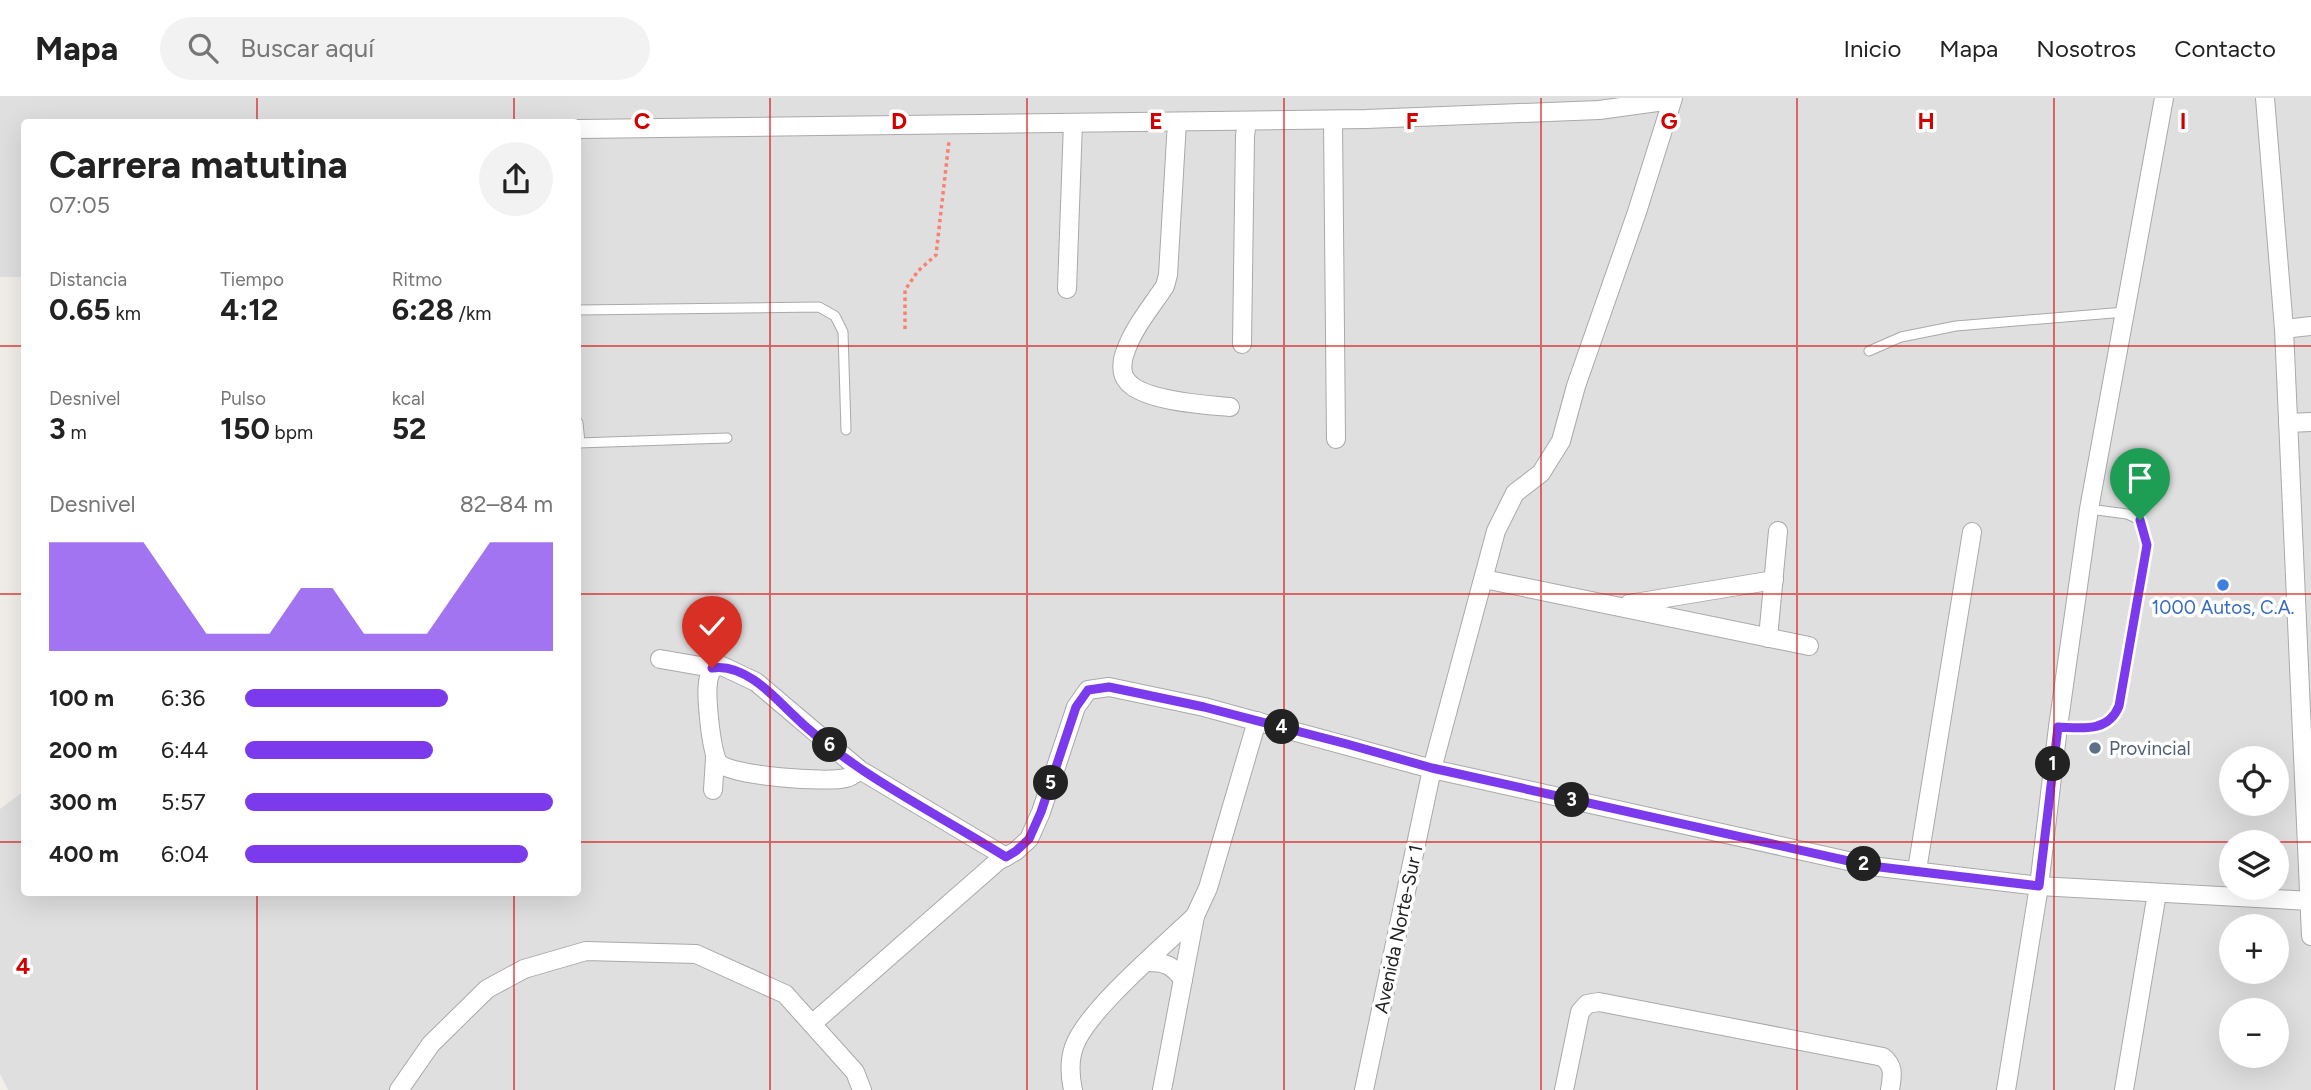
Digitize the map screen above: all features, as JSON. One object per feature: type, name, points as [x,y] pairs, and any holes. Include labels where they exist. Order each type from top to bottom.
[{"type":"street","points":[[2007,1090],[2039,886],[2089,509],[2164,98]]},
{"type":"street","points":[[2265,98],[2284,329],[2311,936]]},
{"type":"street","points":[[581,129],[1333,120],[1599,110],[1672,99]]},
{"type":"street","name":"Avenida Norte-Sur 1","points":[[1364,1090],[1432,768],[1496,531],[1515,493],[1541,473],[1561,441],[1576,386],[1637,212],[1672,99]]},
{"type":"street","points":[[1333,120],[1336,439]]},
{"type":"street","points":[[1242,344],[1247,121]]},
{"type":"street","points":[[1177,122],[1168,275],[1165,286],[1125,351],[1123,373],[1127,382],[1138,389],[1166,399],[1230,407]]},
{"type":"street","points":[[1067,289],[1073,123]]},
{"type":"street","points":[[2284,329],[2311,326]]},
{"type":"street","points":[[2288,423],[2311,422]]},
{"type":"street","points":[[1768,638],[1779,531]]},
{"type":"street","points":[[1917,870],[1972,532]]},
{"type":"street","points":[[1484,579],[1809,646]]},
{"type":"street","points":[[1618,606],[1774,580]]},
{"type":"street","points":[[660,659],[712,668],[722,666],[756,682],[860,770],[1006,857]]},
{"type":"street","points":[[712,668],[708,683],[715,758],[713,790]]},
{"type":"street","points":[[812,1024],[998,861],[1016,851],[1029,839],[1041,812],[1076,707],[1088,690],[1109,687],[1204,707],[1432,768],[1871,866],[2039,886],[2310,901]]},
{"type":"street","points":[[1162,1090],[1195,916],[1208,888],[1256,721]]},
{"type":"street","points":[[715,758],[721,766],[782,777],[847,778],[860,770]]},
{"type":"street","points":[[2124,1090],[2157,893]]},
{"type":"street","points":[[1073,1090],[1070,1074],[1074,1046],[1092,1018],[1195,916]]},
{"type":"street","points":[[399,1090],[430,1044],[487,989],[524,969],[586,951],[696,954],[785,994],[855,1072],[862,1090]]},
{"type":"street","points":[[1147,962],[1168,964],[1175,968],[1183,980]]},
{"type":"street","points":[[1564,1090],[1580,1012],[1587,1004],[1599,1002],[1883,1057],[1890,1063],[1893,1072],[1890,1090]]},
{"type":"lane","points":[[581,310],[819,307],[835,316],[842,332],[846,430]]},
{"type":"lane","points":[[1869,351],[1901,337],[1956,326],[2125,312]]},
{"type":"lane","points":[[581,443],[727,438]]},
{"type":"lane","points":[[2058,727],[2099,727],[2115,715],[2119,706],[2147,545],[2140,520],[2127,514],[2089,509]]},
{"type":"path","points":[[905,329],[905,290],[918,271],[936,255],[951,125]]},
{"type":"shaded area","points":[[0,98],[2311,98],[2311,1090],[8,1090],[0,1074],[0,809],[21,793],[21,896],[581,896],[581,119],[21,119],[21,277],[0,277]]},
{"type":"place","name":"1000 Autos, C.A.","points":[[2223,585]]},
{"type":"place","name":"Provincial","points":[[2095,748]]},
{"type":"route","points":[[712,668],[722,666],[756,682],[860,770],[1006,857],[1029,839],[1041,812],[1076,707],[1088,690],[1109,687],[1204,707],[1432,768],[1726,835],[1871,866],[2039,886],[2058,727],[2099,727],[2109,722],[2119,706],[2147,545],[2140,520]]}]
